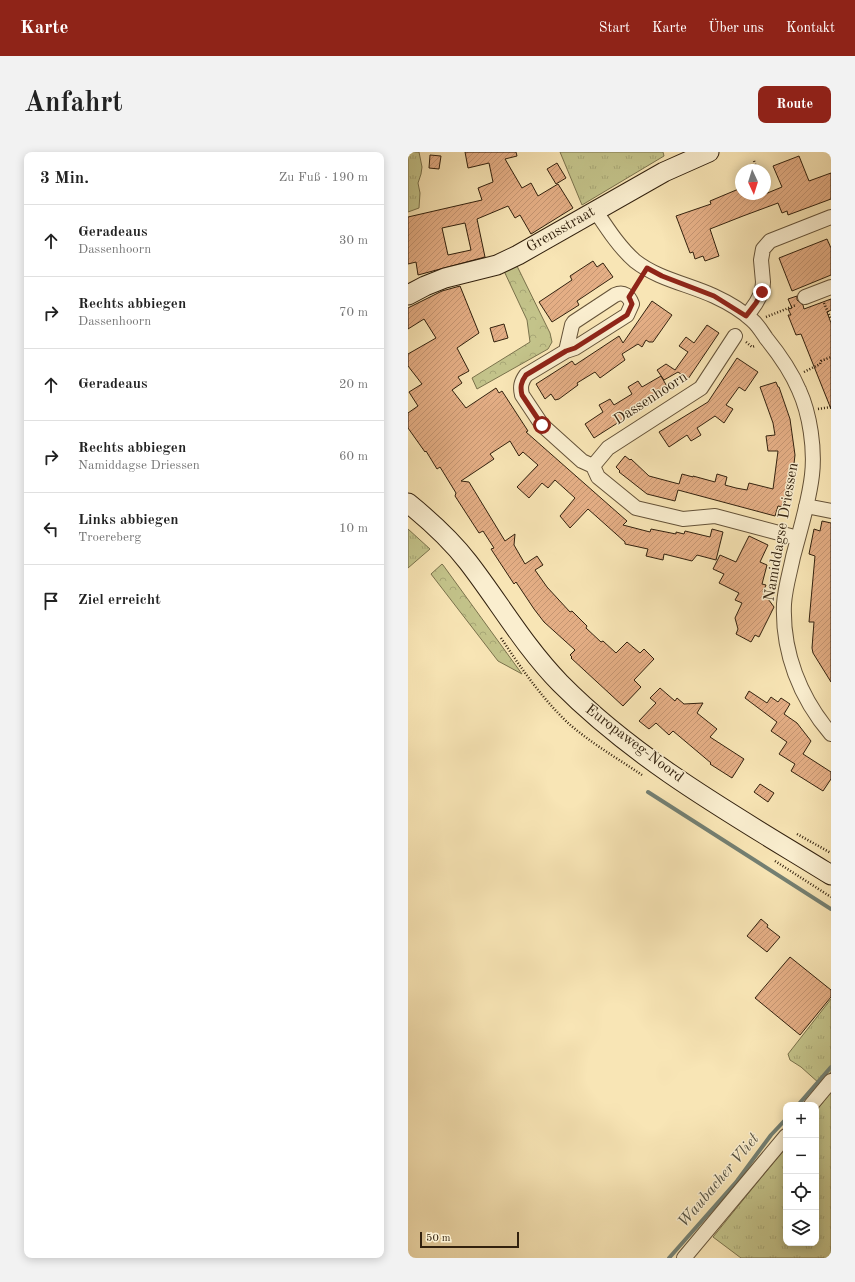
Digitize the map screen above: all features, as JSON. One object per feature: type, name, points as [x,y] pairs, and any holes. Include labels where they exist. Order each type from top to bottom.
[{"type":"street","name":"Grensstraat","points":[[408,294],[445,278],[497,265],[518,255],[664,172],[709,152]]},
{"type":"street","name":"Namiddagse Driessen","points":[[595,210],[622,248],[636,261],[662,276],[714,296],[750,319],[786,365],[800,391],[812,441],[812,474],[806,506],[789,574],[784,603],[785,633],[790,657],[798,682],[807,702],[831,734]]},
{"type":"street","points":[[750,319],[762,292],[762,249],[770,241],[831,217]]},
{"type":"street","points":[[805,297],[825,289]]},
{"type":"street","points":[[566,351],[574,322],[615,294],[624,294],[629,297],[632,304],[627,315],[575,348],[566,351],[526,375],[522,380],[520,390],[522,395],[542,425],[582,461],[593,466],[598,477],[636,508],[682,520],[715,516],[798,538]]},
{"type":"street","name":"Dassenhoorn","points":[[593,466],[608,448],[701,388],[735,336]]},
{"type":"street","name":"Europaweg-Noord","points":[[408,502],[460,552],[534,654],[559,682],[597,718],[629,744],[683,782],[831,875]]},
{"type":"street","points":[[806,506],[831,511]]},
{"type":"street","points":[[814,1102],[831,1081]]},
{"type":"street","points":[[684,1258],[784,1138]]},
{"type":"path","points":[[825,289],[831,319]]},
{"type":"path","points":[[750,319],[800,304],[805,297]]},
{"type":"path","points":[[793,377],[831,357]]},
{"type":"green space","points":[[408,152],[419,152],[422,167],[418,183],[420,193],[419,208],[408,212]]},
{"type":"green space","points":[[560,152],[663,152],[664,156],[582,205]]},
{"type":"green space","points":[[517,266],[550,333],[552,342],[548,349],[477,389],[472,378],[530,342],[527,320],[504,271]]},
{"type":"green space","points":[[408,529],[430,549],[408,568]]},
{"type":"green space","points":[[442,564],[522,674],[498,661],[431,574]]},
{"type":"green space","points":[[831,999],[831,1072],[820,1084],[801,1067],[790,1060],[788,1054]]},
{"type":"green space","points":[[831,1092],[831,1258],[741,1258],[713,1237],[783,1151],[783,1246],[819,1246],[819,1107]]},
{"type":"building","points":[[465,152],[516,152],[517,156],[505,159],[522,188],[531,183],[538,196],[558,184],[573,208],[531,234],[520,215],[515,218],[508,206],[477,219],[485,257],[418,275],[416,262],[408,264],[408,217],[482,200],[478,188],[493,182],[489,163],[468,168]],"holes":[[[465,223],[471,250],[448,255],[442,228]]]},
{"type":"building","points":[[430,155],[441,156],[439,169],[429,168]]},
{"type":"building","points":[[799,156],[809,181],[831,173],[831,199],[788,215],[787,211],[782,213],[778,203],[710,229],[719,256],[705,261],[703,256],[695,259],[693,252],[690,253],[676,216],[711,204],[710,201],[735,191],[735,200],[771,200],[771,192],[782,187],[773,166]]},
{"type":"building","points":[[557,163],[566,178],[556,184],[547,169]]},
{"type":"building","points":[[827,239],[831,248],[831,275],[792,291],[779,258]]},
{"type":"building","points":[[593,261],[597,267],[603,263],[613,277],[577,301],[579,305],[552,322],[539,302],[572,280],[570,276]]},
{"type":"building","points":[[460,286],[479,333],[457,348],[469,371],[458,377],[462,383],[452,390],[466,408],[496,388],[499,393],[502,391],[528,431],[526,432],[627,521],[623,525],[650,532],[651,529],[684,534],[685,531],[710,537],[712,529],[723,532],[716,560],[697,555],[692,561],[664,554],[663,560],[646,556],[648,549],[625,544],[625,542],[588,509],[570,528],[560,516],[575,498],[555,480],[548,488],[542,483],[529,498],[517,487],[538,465],[523,452],[519,456],[510,441],[490,454],[494,459],[461,481],[469,482],[505,541],[515,534],[514,545],[525,564],[537,556],[543,565],[535,570],[547,587],[570,612],[572,611],[587,626],[586,628],[601,642],[603,641],[616,653],[627,642],[640,653],[644,649],[654,659],[634,680],[641,687],[623,706],[571,658],[572,657],[570,655],[575,650],[544,622],[516,582],[514,584],[491,549],[494,548],[483,531],[479,533],[455,496],[456,493],[440,467],[437,469],[426,451],[425,452],[408,428],[408,413],[418,406],[409,392],[422,384],[408,366],[408,354],[436,338],[424,319],[408,329],[408,308],[442,291]]},
{"type":"building","points":[[797,296],[797,300],[803,305],[804,309],[831,299],[831,310],[827,312],[831,323],[831,409],[801,334],[796,335],[788,315],[791,315],[788,309],[792,308],[788,299]]},
{"type":"building","points":[[652,301],[672,315],[653,342],[646,340],[642,347],[638,344],[622,354],[625,360],[600,378],[595,372],[577,383],[578,385],[559,399],[555,400],[551,394],[545,399],[536,384],[572,361],[575,365],[619,336],[623,343]]},
{"type":"building","points":[[504,324],[508,338],[494,342],[490,328]]},
{"type":"building","points":[[707,325],[719,333],[688,379],[678,372],[664,380],[657,370],[666,364],[675,370],[688,352],[679,346],[686,337],[694,343]]},
{"type":"building","points":[[737,358],[758,372],[745,391],[739,387],[726,405],[733,409],[724,423],[715,416],[697,428],[701,435],[691,441],[687,435],[669,447],[659,432],[708,402]]},
{"type":"building","points":[[661,376],[669,390],[594,438],[585,424],[603,412],[599,405],[610,399],[614,405],[632,394],[628,387],[638,381],[642,387]]},
{"type":"building","points":[[776,382],[790,419],[795,455],[792,481],[791,480],[783,507],[778,506],[775,516],[678,490],[675,501],[647,494],[619,472],[620,471],[616,467],[625,456],[630,460],[631,459],[649,476],[679,484],[682,474],[715,482],[717,474],[727,477],[725,485],[736,488],[747,490],[749,483],[773,489],[778,451],[768,451],[766,436],[775,435],[773,423],[760,387]]},
{"type":"building","points":[[822,521],[831,523],[831,682],[813,653],[814,622],[809,622],[815,556],[809,554],[814,529],[820,531]]},
{"type":"building","points":[[749,536],[768,545],[760,562],[767,565],[762,584],[766,585],[763,592],[774,607],[759,637],[755,635],[751,642],[736,634],[738,629],[735,618],[742,603],[735,600],[739,593],[719,583],[724,574],[713,569],[720,555],[736,562]]},
{"type":"building","points":[[660,688],[675,701],[677,698],[684,704],[703,703],[697,713],[717,729],[710,737],[744,759],[732,778],[710,764],[711,763],[673,731],[669,735],[656,723],[649,729],[639,721],[656,703],[650,698]]},
{"type":"building","points":[[749,691],[767,703],[771,697],[778,702],[781,698],[790,704],[784,714],[797,723],[811,741],[803,754],[831,772],[831,779],[823,791],[791,771],[795,764],[779,754],[787,742],[771,731],[777,722],[745,698]]},
{"type":"building","points":[[760,784],[774,793],[768,802],[754,792]]},
{"type":"building","points":[[761,919],[768,925],[767,927],[780,937],[767,952],[747,936]]},
{"type":"building","points":[[790,957],[831,990],[831,997],[800,1035],[755,998]]},
{"type":"waterway","points":[[648,792],[831,909]]},
{"type":"waterway","name":"Waubacher Vliet","points":[[801,1102],[831,1067]]},
{"type":"waterway","name":"Waubacher Vliet","points":[[669,1258],[737,1181],[771,1135],[783,1122]]},
{"type":"route","points":[[542,425],[522,395],[520,390],[522,380],[526,375],[566,351],[575,348],[627,315],[632,304],[629,297],[647,268],[662,276],[714,296],[746,316],[762,292]]}]
